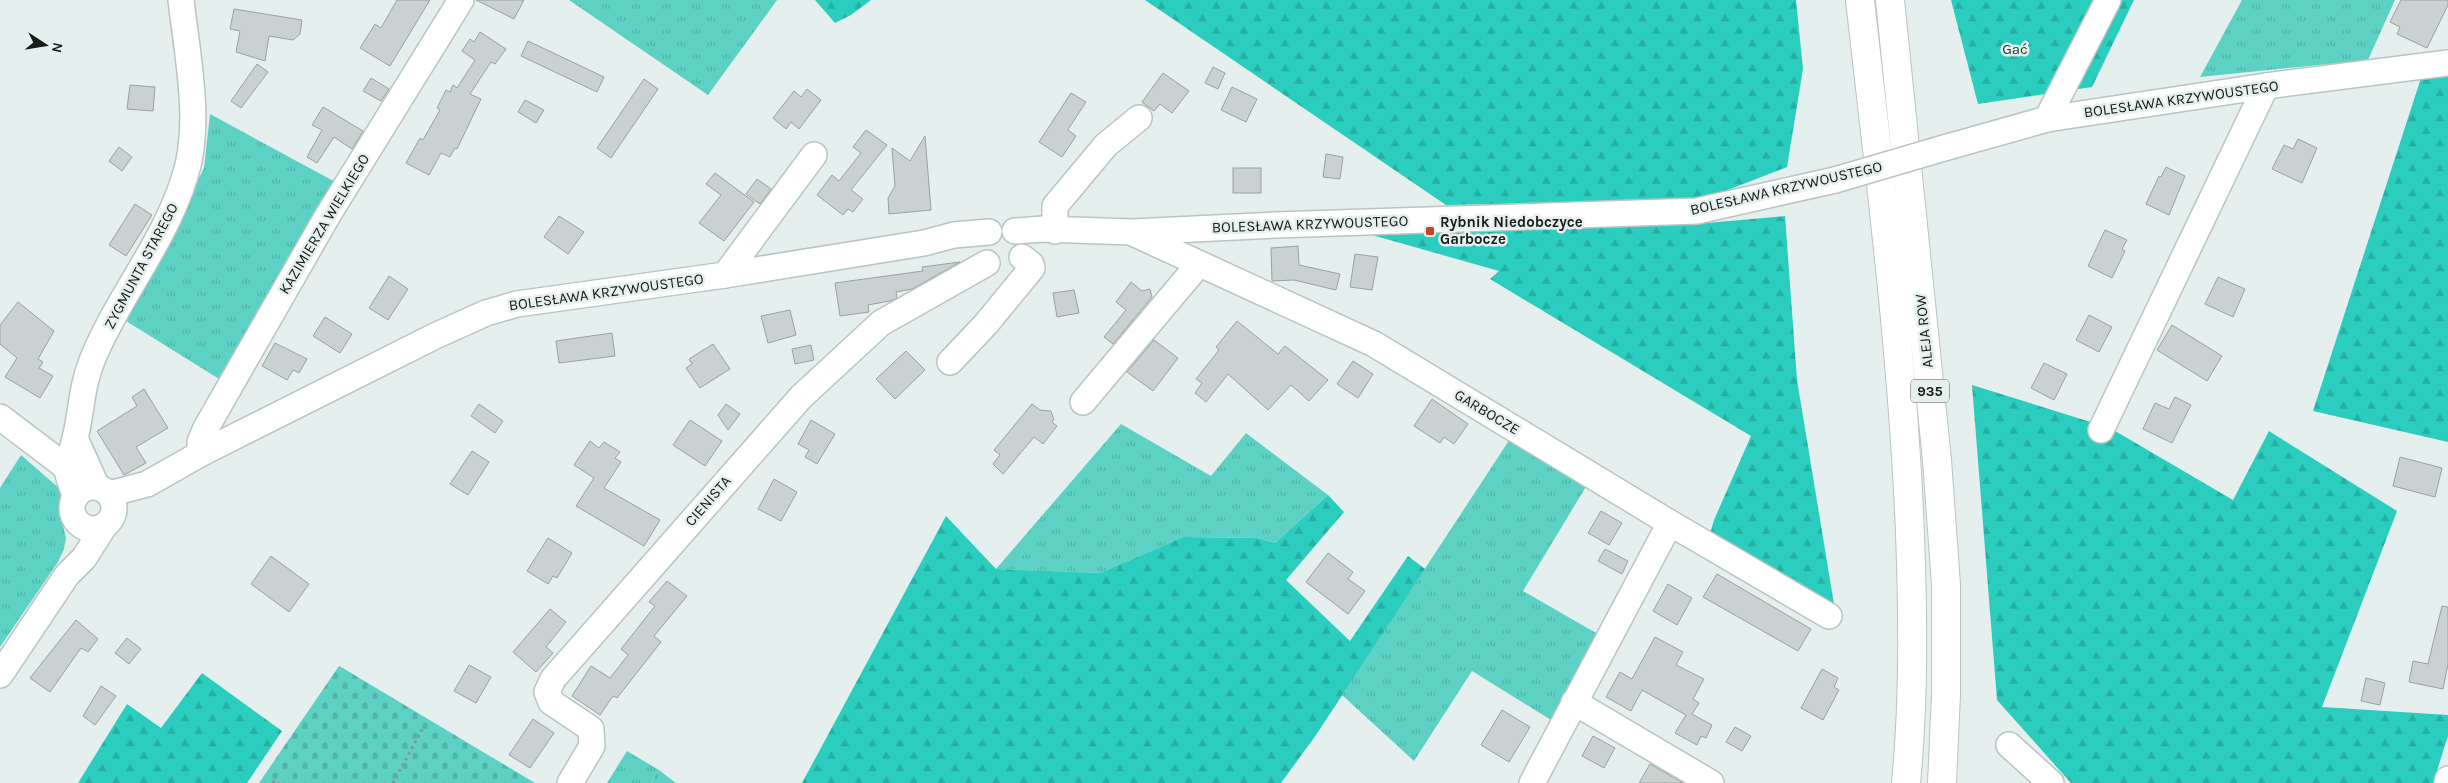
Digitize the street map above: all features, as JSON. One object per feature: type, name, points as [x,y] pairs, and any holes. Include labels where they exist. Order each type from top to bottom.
[{"type":"main road","name":"ALEJA ROW","points":[[1860,0],[1907,449],[1912,600],[1910,736],[1906,783]]},
{"type":"main road","name":"ALEJA ROW","points":[[1890,0],[1936,451],[1946,586],[1946,694],[1942,783]]},
{"type":"street","name":"ZYGMUNTA STAREGO","points":[[66,467],[75,438],[80,398],[93,358],[166,226],[189,163],[192,130],[191,94],[182,0]]},
{"type":"street","name":"KAZIMIERZA WIELKIEGO","points":[[200,454],[200,442],[206,428],[328,214],[461,0]]},
{"type":"street","points":[[2047,119],[2108,0]]},
{"type":"street","name":"BOLESŁAWA KRZYWOUSTEGO","points":[[1014,231],[1132,232],[1285,224],[1697,211],[1835,180],[2047,119],[2266,86],[2448,63]]},
{"type":"street","points":[[2101,430],[2266,86]]},
{"type":"street","points":[[1022,257],[1022,243],[1014,231],[1002,227],[986,249],[992,267],[1006,269],[1018,263],[1022,257],[1044,243],[1055,231],[1055,206],[1106,145],[1139,118]]},
{"type":"street","points":[[725,275],[814,155]]},
{"type":"street","name":"GARBOCZE","points":[[1132,232],[1374,344],[1670,523],[1829,616]]},
{"type":"street","name":"BOLESŁAWA KRZYWOUSTEGO","points":[[67,575],[84,558],[99,504],[147,484],[200,454],[486,312],[533,301],[725,275],[924,243],[986,249]]},
{"type":"street","name":"CIENISTA","points":[[570,783],[592,746],[591,729],[551,702],[547,692],[554,679],[801,397],[881,323],[986,249]]},
{"type":"street","points":[[950,362],[986,324],[1032,268],[1031,264],[1022,257]]},
{"type":"street","points":[[1083,402],[1199,264]]},
{"type":"street","points":[[0,418],[66,467],[67,476],[99,504]]},
{"type":"street","points":[[0,675],[67,575],[78,523],[94,529],[99,504],[75,438]]},
{"type":"street","points":[[1532,783],[1670,523]]},
{"type":"street","points":[[1574,702],[1711,783]]},
{"type":"street","points":[[2009,745],[2051,783]]},
{"type":"street","points":[[2447,783],[2448,778]]},
{"type":"path","points":[[393,783],[423,728]]},
{"type":"path","points":[[272,783],[274,780],[279,783]]},
{"type":"green space","points":[[569,0],[777,0],[708,95]]},
{"type":"green space","points":[[815,0],[871,0],[851,15],[835,23]]},
{"type":"green space","points":[[1145,0],[1796,0],[1803,69],[1787,167],[1702,200],[1446,205]]},
{"type":"green space","name":"Gać","points":[[1951,0],[2134,0],[2092,87],[1978,104]]},
{"type":"green space","points":[[2242,0],[2395,0],[2368,60],[2200,77]]},
{"type":"green space","points":[[2448,77],[2448,442],[2313,411],[2421,78]]},
{"type":"green space","points":[[210,114],[339,184],[224,382],[126,321],[204,168]]},
{"type":"green space","points":[[1785,216],[1797,380],[1834,604],[1710,534],[1714,520],[1751,436],[1490,279],[1499,271],[1372,235],[1707,223]]},
{"type":"green space","points":[[1972,385],[2110,428],[2233,500],[2269,431],[2397,511],[2322,707],[2448,715],[2448,736],[2433,783],[2071,783],[1997,700]]},
{"type":"green space","points":[[1121,424],[1211,476],[1246,433],[1328,495],[1275,543],[1257,538],[1183,537],[1100,573],[996,569]]},
{"type":"green space","points":[[1510,439],[1587,485],[1523,591],[1603,637],[1556,723],[1472,671],[1414,761],[1342,695]]},
{"type":"green space","points":[[21,455],[60,489],[60,512],[66,538],[64,549],[58,562],[0,647],[0,488]]},
{"type":"green space","points":[[1328,495],[1344,512],[1286,580],[1350,641],[1408,556],[1425,569],[1316,735],[1281,783],[802,783],[946,516],[996,569],[1100,573],[1183,537],[1257,538],[1275,543]]},
{"type":"green space","points":[[339,666],[341,667],[535,783],[259,783]]},
{"type":"green space","points":[[202,673],[282,731],[247,783],[78,783],[127,704],[161,728]]},
{"type":"green space","points":[[627,751],[659,770],[651,783],[607,783]]},
{"type":"green space","points":[[659,770],[676,783],[651,783]]},
{"type":"building","points":[[397,0],[430,0],[390,66],[360,48],[375,24],[381,28]]},
{"type":"building","points":[[476,0],[524,0],[514,19]]},
{"type":"building","points":[[2401,0],[2448,0],[2448,5],[2427,48],[2397,34],[2400,27],[2390,22]]},
{"type":"building","points":[[234,9],[302,20],[300,34],[293,40],[269,36],[265,61],[236,52],[240,31],[230,29]]},
{"type":"building","points":[[480,32],[506,49],[495,64],[491,62],[470,94],[481,99],[457,149],[455,148],[450,157],[441,153],[429,175],[406,163],[420,138],[423,140],[440,110],[437,108],[446,90],[450,92],[453,85],[457,88],[475,60],[462,51],[470,39],[474,42]]},
{"type":"building","points":[[528,41],[604,77],[597,92],[521,56]]},
{"type":"building","points":[[257,64],[268,72],[241,108],[231,101]]},
{"type":"building","points":[[1213,67],[1225,73],[1218,89],[1205,83]]},
{"type":"building","points":[[1163,73],[1189,91],[1172,113],[1160,104],[1154,111],[1142,102]]},
{"type":"building","points":[[371,78],[389,89],[381,101],[363,91]]},
{"type":"building","points":[[644,79],[658,89],[611,158],[597,148]]},
{"type":"building","points":[[130,85],[155,87],[153,111],[127,109]]},
{"type":"building","points":[[1232,87],[1257,99],[1246,122],[1221,110]]},
{"type":"building","points":[[807,89],[821,100],[799,129],[791,122],[786,129],[773,118],[794,91],[801,97]]},
{"type":"building","points":[[1071,93],[1086,102],[1068,130],[1076,136],[1062,157],[1039,142]]},
{"type":"building","points":[[525,100],[544,110],[536,123],[518,112]]},
{"type":"building","points":[[323,107],[363,131],[352,149],[334,137],[317,163],[307,157],[322,130],[312,125]]},
{"type":"building","points":[[866,130],[887,145],[851,190],[863,199],[853,212],[848,209],[843,215],[817,195],[832,175],[839,181],[861,153],[853,147]]},
{"type":"building","points":[[925,136],[931,210],[889,214],[888,198],[895,186],[892,148],[910,161]]},
{"type":"building","points":[[2298,139],[2317,148],[2302,183],[2272,169],[2284,145],[2293,149]]},
{"type":"building","points":[[119,147],[132,157],[122,171],[109,161]]},
{"type":"building","points":[[1326,154],[1343,157],[1340,179],[1323,177]]},
{"type":"building","points":[[2166,167],[2185,176],[2169,215],[2146,204],[2159,176],[2161,177]]},
{"type":"building","points":[[1233,168],[1261,168],[1261,193],[1233,193]]},
{"type":"building","points":[[715,173],[754,202],[724,241],[699,223],[721,195],[706,184]]},
{"type":"building","points":[[757,179],[771,189],[760,204],[746,194]]},
{"type":"building","points":[[135,204],[152,215],[126,256],[109,245]]},
{"type":"building","points":[[559,216],[584,232],[568,254],[544,237]]},
{"type":"building","points":[[2105,230],[2127,240],[2122,249],[2125,251],[2112,278],[2088,266]]},
{"type":"building","points":[[1298,246],[1299,265],[1340,274],[1336,290],[1294,280],[1272,281],[1271,248]]},
{"type":"building","points":[[1355,254],[1378,257],[1372,290],[1350,287]]},
{"type":"building","points":[[960,262],[912,289],[896,292],[897,298],[868,305],[869,312],[840,316],[835,283],[923,271],[922,267]]},
{"type":"building","points":[[389,276],[408,289],[388,320],[369,308]]},
{"type":"building","points":[[2218,277],[2245,289],[2233,317],[2205,304]]},
{"type":"building","points":[[1131,282],[1142,291],[1150,289],[1152,297],[1113,344],[1104,337],[1126,310],[1116,302]]},
{"type":"building","points":[[1074,290],[1079,313],[1057,317],[1053,293]]},
{"type":"building","points":[[18,302],[54,331],[38,359],[43,362],[39,368],[53,376],[40,398],[5,377],[17,358],[0,344],[0,325]]},
{"type":"building","points":[[790,310],[796,335],[768,343],[761,316]]},
{"type":"building","points":[[2089,315],[2112,327],[2099,352],[2076,340]]},
{"type":"building","points":[[325,317],[352,334],[340,353],[313,336]]},
{"type":"building","points":[[1237,321],[1278,354],[1285,346],[1328,380],[1309,401],[1291,385],[1268,410],[1228,374],[1206,402],[1195,393],[1202,383],[1196,379],[1219,350],[1216,347]]},
{"type":"building","points":[[2172,325],[2222,356],[2207,381],[2157,350]]},
{"type":"building","points":[[612,333],[615,356],[559,363],[556,341]]},
{"type":"building","points":[[1154,340],[1178,358],[1153,391],[1127,372]]},
{"type":"building","points":[[275,343],[307,359],[299,373],[293,370],[287,380],[262,366]]},
{"type":"building","points":[[713,344],[730,369],[700,388],[686,368],[692,364],[689,359]]},
{"type":"building","points":[[811,345],[814,360],[795,364],[792,349]]},
{"type":"building","points":[[906,351],[925,370],[895,399],[876,379]]},
{"type":"building","points":[[1353,361],[1373,374],[1358,398],[1337,384]]},
{"type":"building","points":[[2044,363],[2067,374],[2054,400],[2031,388]]},
{"type":"building","points":[[144,389],[168,428],[136,447],[146,463],[124,475],[97,431],[137,406],[132,397]]},
{"type":"building","points":[[2175,397],[2191,405],[2172,443],[2143,429],[2155,403],[2169,409]]},
{"type":"building","points":[[1432,399],[1468,424],[1454,444],[1444,437],[1440,443],[1414,426]]},
{"type":"building","points":[[479,404],[503,421],[495,433],[471,416]]},
{"type":"building","points":[[726,404],[740,414],[728,430],[718,415]]},
{"type":"building","points":[[1032,404],[1040,410],[1051,411],[1054,420],[1052,422],[1057,426],[1043,444],[1034,437],[1003,474],[993,464],[1000,455],[994,450]]},
{"type":"building","points":[[690,420],[722,441],[705,466],[673,445]]},
{"type":"building","points":[[811,420],[835,434],[817,464],[805,457],[809,450],[798,444]]},
{"type":"building","points":[[590,441],[599,448],[604,442],[620,452],[615,458],[621,462],[604,488],[660,520],[644,546],[576,506],[594,478],[574,465]]},
{"type":"building","points":[[472,451],[489,462],[468,495],[450,484]]},
{"type":"building","points":[[2400,457],[2442,468],[2435,497],[2393,486]]},
{"type":"building","points":[[774,479],[797,492],[781,521],[758,509]]},
{"type":"building","points":[[1601,511],[1622,523],[1609,545],[1588,533]]},
{"type":"building","points":[[548,538],[572,553],[557,578],[553,576],[548,584],[527,571]]},
{"type":"building","points":[[1605,549],[1628,561],[1622,574],[1598,561]]},
{"type":"building","points":[[1328,553],[1353,572],[1348,579],[1365,591],[1348,614],[1306,582]]},
{"type":"building","points":[[271,556],[309,584],[289,612],[251,584]]},
{"type":"building","points":[[1717,574],[1811,629],[1798,651],[1703,597]]},
{"type":"building","points":[[667,581],[687,596],[654,636],[661,642],[617,698],[613,696],[600,715],[572,696],[591,666],[610,678],[628,655],[621,649],[655,606],[649,602]]},
{"type":"building","points":[[1668,584],[1692,598],[1677,625],[1653,611]]},
{"type":"building","points":[[2442,606],[2448,607],[2448,664],[2443,689],[2409,682],[2413,661],[2428,664]]},
{"type":"building","points":[[550,609],[566,622],[546,647],[553,653],[536,672],[513,652]]},
{"type":"building","points":[[76,620],[98,639],[88,652],[81,648],[50,692],[30,678]]},
{"type":"building","points":[[1655,637],[1683,652],[1676,665],[1704,679],[1693,699],[1699,703],[1692,714],[1712,725],[1706,738],[1701,736],[1697,745],[1675,733],[1686,715],[1642,690],[1631,711],[1606,697],[1620,672],[1632,679]]},
{"type":"building","points":[[127,638],[141,649],[129,664],[115,653]]},
{"type":"building","points":[[469,665],[491,677],[476,703],[454,691]]},
{"type":"building","points":[[1822,669],[1838,678],[1834,687],[1839,690],[1823,720],[1801,708]]},
{"type":"building","points":[[2366,678],[2385,683],[2380,705],[2361,701]]},
{"type":"building","points":[[101,686],[116,696],[95,725],[83,716]]},
{"type":"building","points":[[1502,710],[1530,727],[1509,762],[1481,745]]},
{"type":"building","points":[[533,719],[554,733],[530,768],[509,755]]},
{"type":"building","points":[[1735,727],[1751,736],[1742,751],[1726,742]]},
{"type":"building","points":[[1593,736],[1615,748],[1604,768],[1582,756]]},
{"type":"building","points":[[1650,764],[1683,783],[1639,783]]},
{"type":"place","name":"Rybnik Niedobczyce Garbocze","points":[[1430,231]]}]
